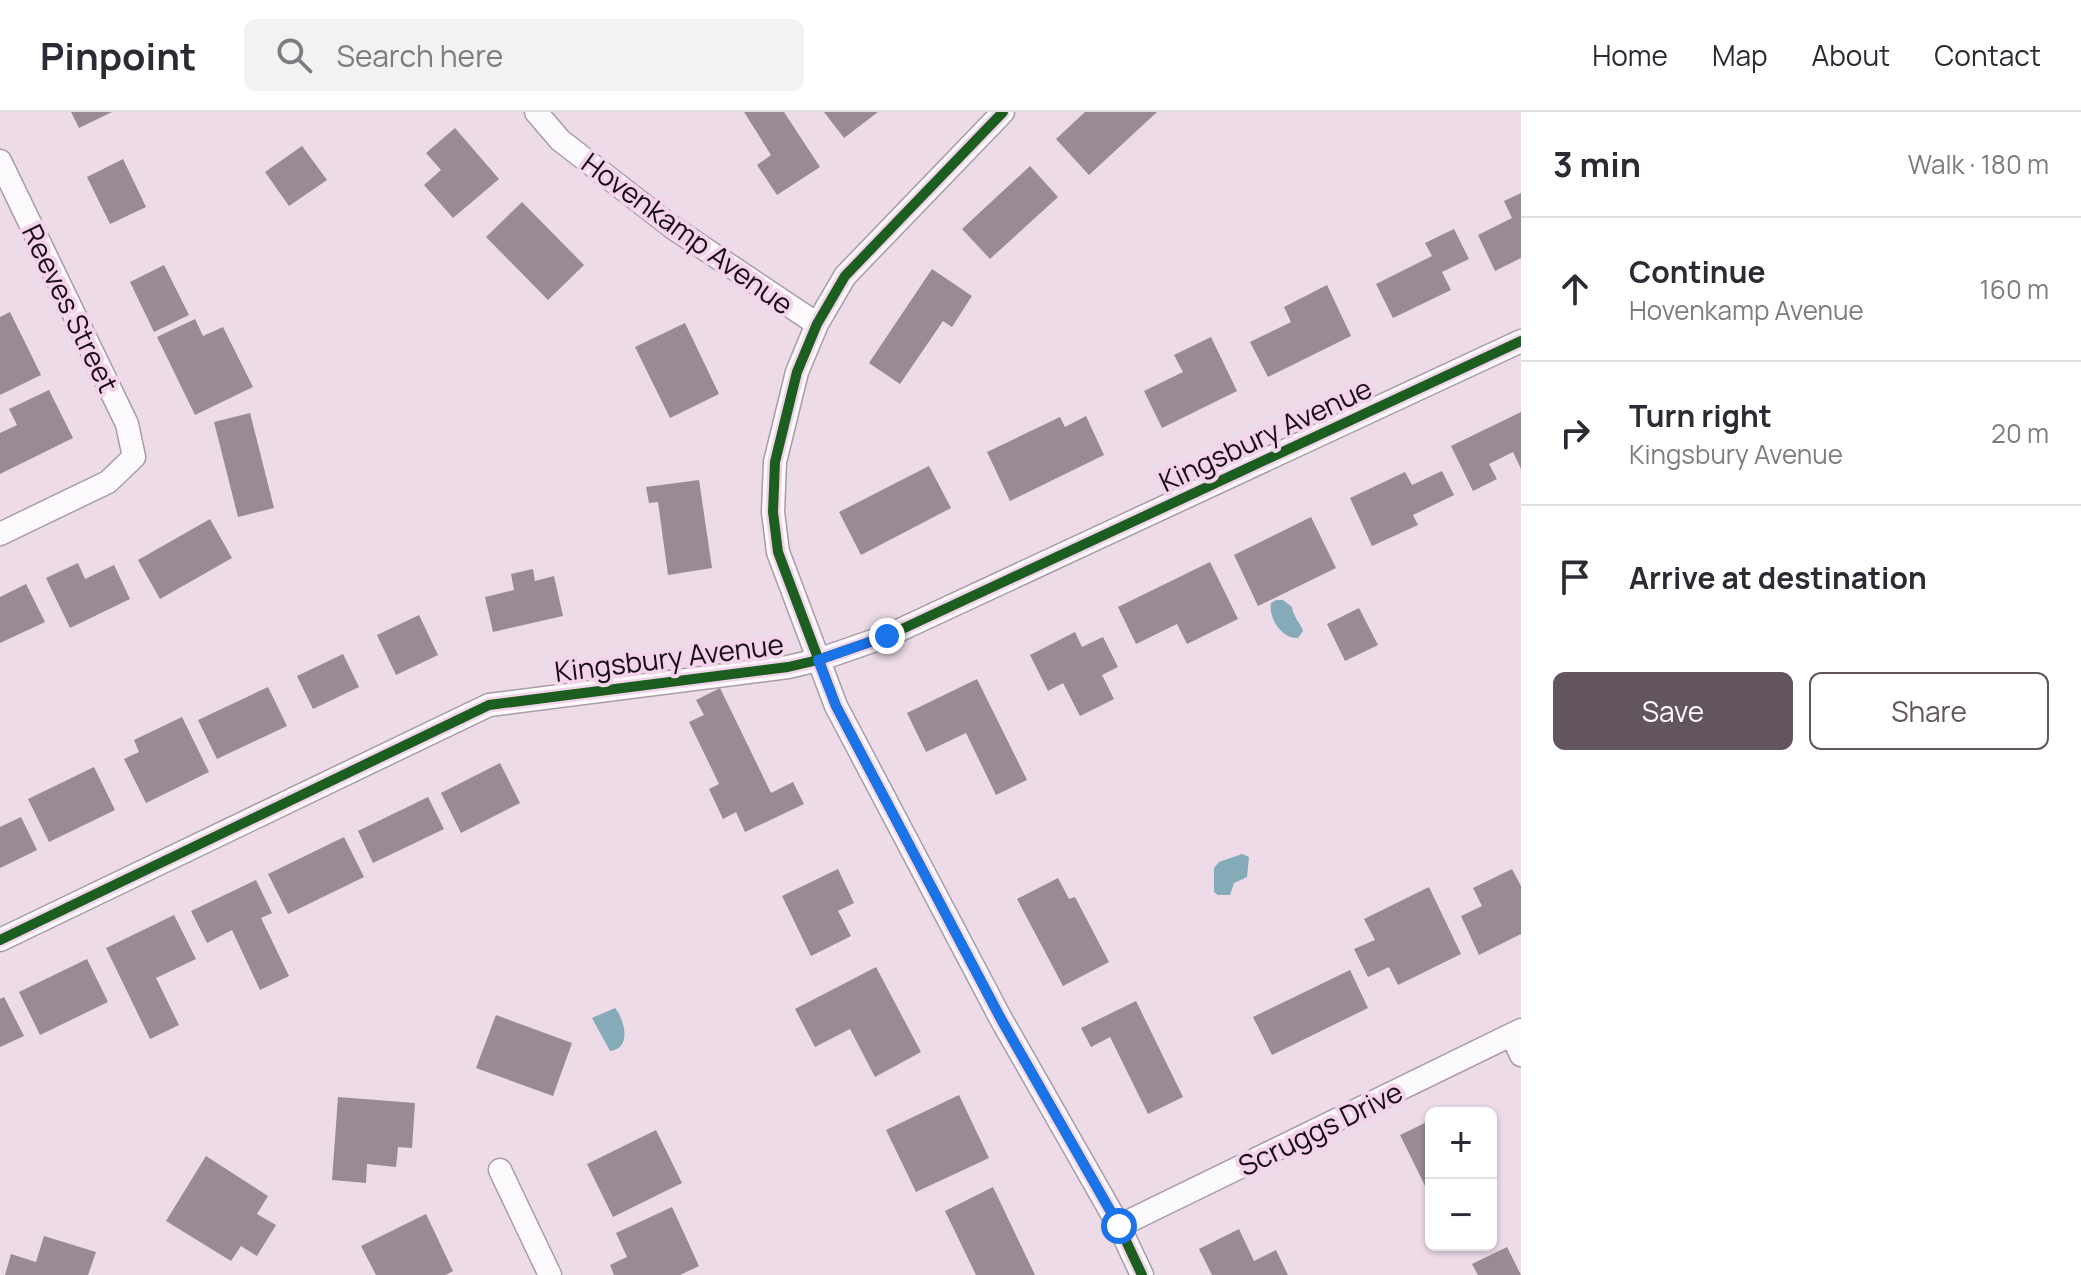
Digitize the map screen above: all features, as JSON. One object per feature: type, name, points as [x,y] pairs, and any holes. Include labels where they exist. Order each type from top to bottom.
[{"type":"street","name":"Hovenkamp Avenue","points":[[536,112],[560,140],[672,227],[817,324],[797,372],[775,462],[773,512],[778,552],[836,706],[1001,1019],[1119,1226],[1142,1275]]},
{"type":"street","points":[[817,324],[845,276],[1003,112]]},
{"type":"street","name":"Reeves Street","points":[[0,161],[127,424],[134,457],[108,482],[0,534]]},
{"type":"street","name":"Kingsbury Avenue","points":[[0,940],[489,705],[788,667],[887,636],[1521,341]]},
{"type":"street","name":"Scruggs Drive","points":[[1119,1226],[1518,1040]]},
{"type":"street","points":[[500,1170],[550,1275]]},
{"type":"water","points":[[1283,600],[1292,607],[1303,631],[1298,638],[1287,635],[1274,621],[1271,603]]},
{"type":"water","points":[[1242,854],[1249,857],[1247,877],[1234,883],[1230,895],[1218,895],[1214,892],[1214,868],[1219,862]]},
{"type":"water","points":[[615,1008],[624,1026],[624,1040],[617,1049],[610,1051],[592,1018]]},
{"type":"building","points":[[71,112],[112,112],[79,128]]},
{"type":"building","points":[[744,112],[784,112],[820,167],[777,195],[757,165],[771,155]]},
{"type":"building","points":[[824,112],[878,112],[844,138]]},
{"type":"building","points":[[1085,112],[1157,112],[1089,175],[1056,139]]},
{"type":"building","points":[[455,128],[499,179],[453,218],[424,185],[441,170],[426,153]]},
{"type":"building","points":[[302,146],[327,180],[289,206],[265,172]]},
{"type":"building","points":[[123,159],[146,207],[110,224],[87,177]]},
{"type":"building","points":[[1030,166],[1058,197],[990,259],[962,229]]},
{"type":"building","points":[[1521,193],[1521,258],[1495,271],[1478,235],[1512,218],[1504,201]]},
{"type":"building","points":[[522,202],[584,265],[548,300],[486,237]]},
{"type":"building","points":[[1454,229],[1469,259],[1442,272],[1451,290],[1393,318],[1376,284],[1432,256],[1425,243]]},
{"type":"building","points":[[164,265],[189,315],[154,332],[130,282]]},
{"type":"building","points":[[932,269],[972,296],[952,327],[943,321],[900,384],[869,363]]},
{"type":"building","points":[[1327,285],[1351,336],[1268,377],[1250,342],[1291,322],[1284,307]]},
{"type":"building","points":[[10,312],[41,375],[0,395],[0,317]]},
{"type":"building","points":[[195,319],[203,336],[223,327],[253,387],[195,415],[157,337]]},
{"type":"building","points":[[685,323],[719,394],[670,418],[635,347]]},
{"type":"building","points":[[1211,337],[1237,391],[1162,428],[1144,391],[1183,372],[1174,355]]},
{"type":"building","points":[[49,390],[73,438],[0,474],[0,433],[17,425],[9,409]]},
{"type":"building","points":[[1521,412],[1521,469],[1513,452],[1489,464],[1497,479],[1473,491],[1451,446]]},
{"type":"building","points":[[250,413],[274,508],[238,517],[214,422]]},
{"type":"building","points":[[1086,416],[1104,455],[1010,501],[987,452],[1060,417],[1065,427]]},
{"type":"building","points":[[929,466],[951,508],[861,555],[839,512]]},
{"type":"building","points":[[1442,471],[1454,495],[1413,515],[1418,525],[1372,546],[1350,498],[1405,472],[1412,485]]},
{"type":"building","points":[[699,480],[712,568],[668,575],[658,502],[649,503],[646,487]]},
{"type":"building","points":[[1311,517],[1336,568],[1258,606],[1234,555]]},
{"type":"building","points":[[210,519],[232,558],[160,599],[138,560]]},
{"type":"building","points":[[1210,562],[1238,619],[1187,644],[1177,624],[1136,644],[1118,607]]},
{"type":"building","points":[[78,563],[85,579],[114,565],[130,599],[70,628],[46,578]]},
{"type":"building","points":[[533,569],[535,581],[554,576],[563,616],[493,632],[485,597],[514,590],[511,574]]},
{"type":"building","points":[[26,584],[45,622],[0,643],[0,597]]},
{"type":"building","points":[[1359,608],[1378,645],[1345,661],[1327,624]]},
{"type":"building","points":[[419,615],[438,655],[396,675],[377,635]]},
{"type":"building","points":[[1075,632],[1082,647],[1103,637],[1118,667],[1102,675],[1114,699],[1080,716],[1063,683],[1048,691],[1030,655]]},
{"type":"building","points":[[343,654],[359,687],[313,709],[297,676]]},
{"type":"building","points":[[977,679],[1027,780],[996,795],[966,733],[926,752],[907,713]]},
{"type":"building","points":[[268,687],[287,726],[217,759],[198,720]]},
{"type":"building","points":[[720,688],[771,793],[793,782],[804,804],[745,832],[736,812],[723,819],[709,789],[719,784],[689,722],[704,715],[696,700]]},
{"type":"building","points":[[182,717],[209,772],[146,803],[124,759],[139,752],[134,740]]},
{"type":"building","points":[[500,763],[520,803],[461,833],[441,793]]},
{"type":"building","points":[[94,767],[115,810],[49,842],[28,799]]},
{"type":"building","points":[[428,797],[444,829],[373,863],[358,831]]},
{"type":"building","points":[[21,817],[37,850],[0,868],[0,827]]},
{"type":"building","points":[[344,837],[364,877],[288,914],[268,874]]},
{"type":"building","points":[[838,869],[854,903],[838,911],[851,936],[811,956],[782,896]]},
{"type":"building","points":[[1512,869],[1521,886],[1521,934],[1479,955],[1461,916],[1482,906],[1473,888]]},
{"type":"building","points":[[1058,878],[1069,899],[1075,897],[1109,962],[1063,986],[1017,899]]},
{"type":"building","points":[[256,880],[272,913],[261,918],[289,976],[260,990],[232,930],[207,943],[191,911]]},
{"type":"building","points":[[1429,887],[1461,954],[1398,985],[1389,967],[1368,977],[1354,949],[1375,940],[1364,919]]},
{"type":"building","points":[[174,915],[196,959],[156,978],[179,1025],[150,1039],[106,948]]},
{"type":"building","points":[[87,959],[108,1002],[40,1035],[19,992]]},
{"type":"building","points":[[876,967],[921,1052],[875,1077],[850,1029],[815,1047],[795,1009]]},
{"type":"building","points":[[1350,970],[1368,1008],[1272,1055],[1253,1017]]},
{"type":"building","points":[[4,997],[24,1036],[0,1047],[0,999]]},
{"type":"building","points":[[1136,1001],[1183,1097],[1148,1114],[1110,1037],[1091,1047],[1081,1028]]},
{"type":"building","points":[[496,1015],[572,1043],[553,1096],[476,1068]]},
{"type":"building","points":[[959,1095],[989,1158],[916,1192],[886,1130]]},
{"type":"building","points":[[338,1097],[415,1103],[412,1148],[398,1147],[396,1167],[367,1164],[366,1183],[332,1180]]},
{"type":"building","points":[[1425,1123],[1425,1186],[1400,1135]]},
{"type":"building","points":[[656,1130],[682,1183],[613,1217],[587,1164]]},
{"type":"building","points":[[206,1156],[268,1196],[257,1214],[276,1225],[257,1256],[241,1246],[231,1261],[166,1221]]},
{"type":"building","points":[[993,1187],[1035,1275],[976,1275],[945,1211]]},
{"type":"building","points":[[672,1207],[699,1266],[680,1275],[614,1275],[610,1265],[627,1257],[616,1233]]},
{"type":"building","points":[[426,1214],[453,1271],[446,1275],[376,1275],[361,1246]]},
{"type":"building","points":[[1239,1229],[1254,1261],[1276,1250],[1288,1275],[1212,1275],[1199,1249]]},
{"type":"building","points":[[44,1236],[96,1252],[88,1275],[5,1275],[11,1254],[36,1262]]},
{"type":"building","points":[[1507,1247],[1521,1275],[1478,1275],[1472,1264]]},
{"type":"cycle path","points":[[1003,112],[845,276],[817,324],[797,372],[775,462],[773,512],[778,552],[836,706],[1001,1019],[1119,1226],[1142,1275]]},
{"type":"cycle path","points":[[0,940],[489,705],[788,667],[887,636],[1521,341]]},
{"type":"route","points":[[887,636],[818,660],[836,706],[1001,1019],[1119,1226]]}]
